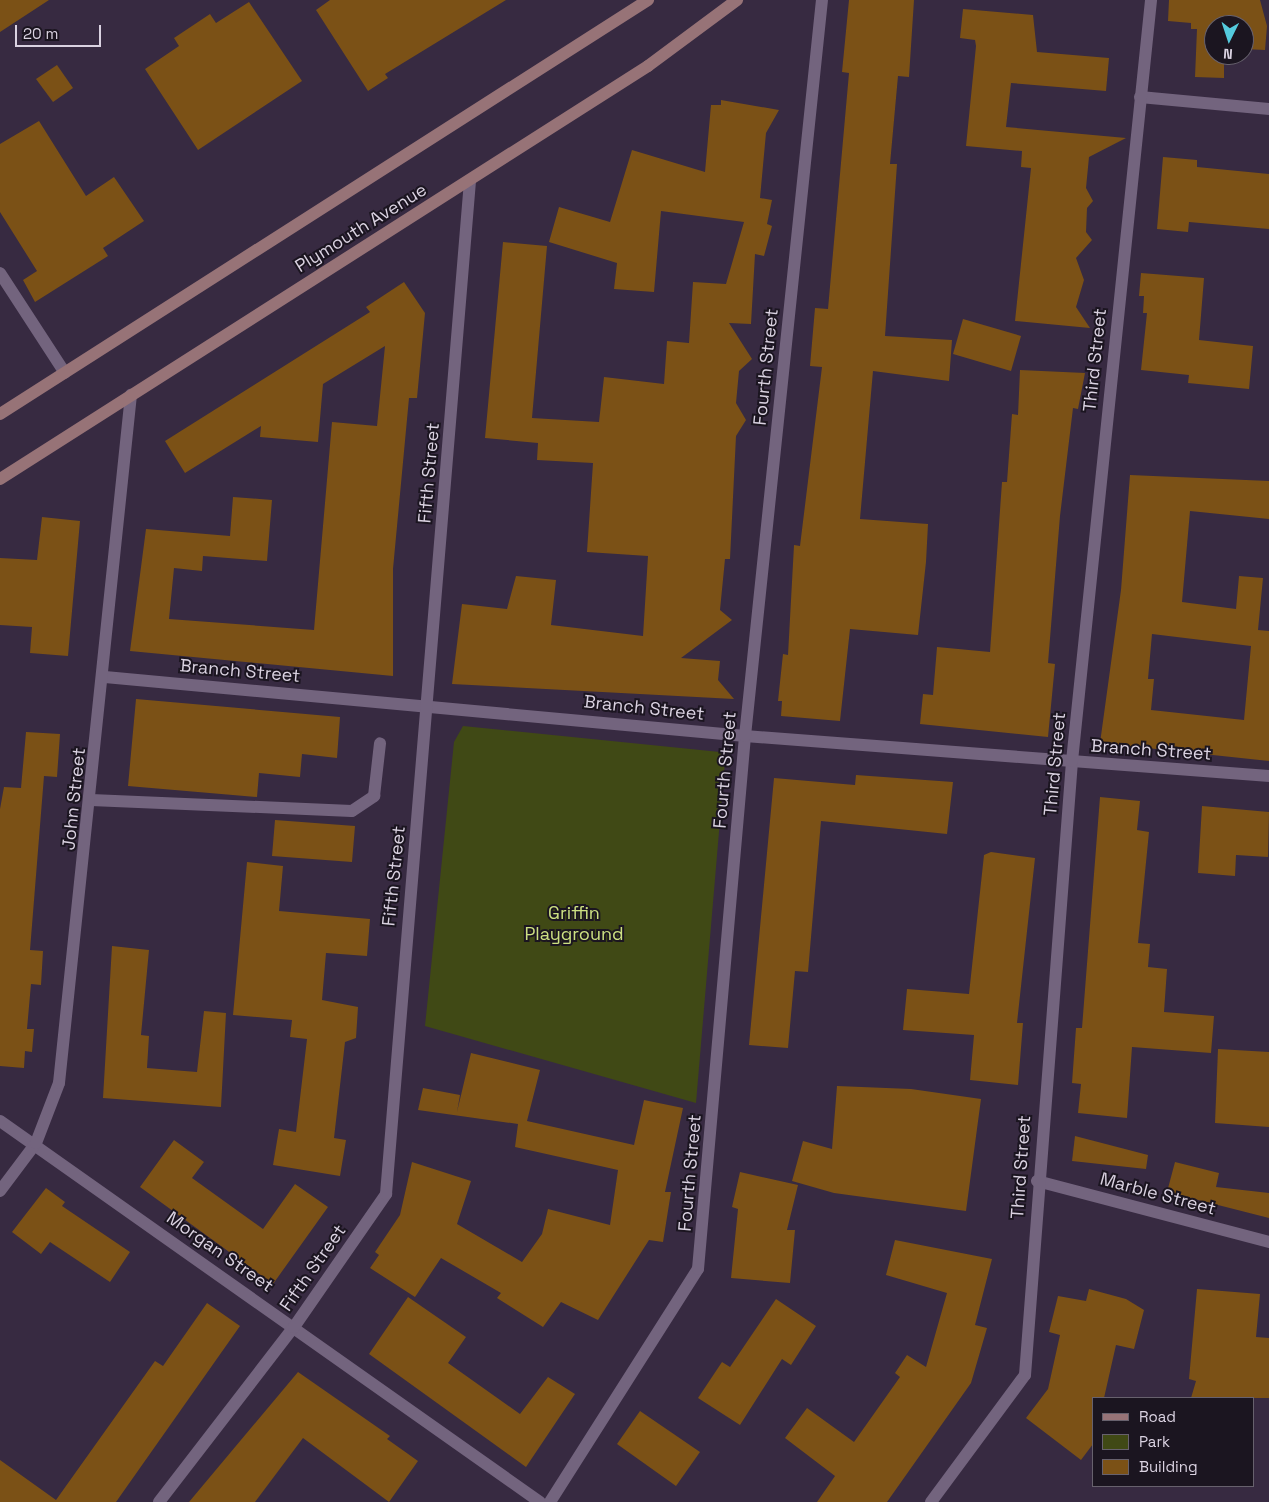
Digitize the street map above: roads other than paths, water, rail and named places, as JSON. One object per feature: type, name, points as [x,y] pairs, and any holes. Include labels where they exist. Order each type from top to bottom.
[{"type":"main road","name":"Plymouth Avenue","points":[[0,414],[648,0]]},
{"type":"main road","name":"Plymouth Avenue","points":[[0,479],[682,43],[737,0]]},
{"type":"street","name":"Fourth Street","points":[[550,1502],[698,1269],[745,736],[822,0]]},
{"type":"street","name":"Third Street","points":[[931,1502],[1024,1375],[1037,1181],[1072,762],[1151,0]]},
{"type":"street","points":[[1140,97],[1269,109]]},
{"type":"street","name":"Fifth Street","points":[[159,1502],[294,1327],[386,1194],[470,180]]},
{"type":"street","points":[[0,273],[65,373]]},
{"type":"street","name":"John Street","points":[[0,1191],[36,1143],[59,1083],[105,676],[131,395]]},
{"type":"street","name":"Branch Street","points":[[105,676],[428,704],[745,736],[1269,776]]},
{"type":"street","points":[[91,800],[352,811],[374,796],[380,743]]},
{"type":"street","name":"Morgan Street","points":[[0,1120],[36,1143],[540,1502]]},
{"type":"street","name":"Marble Street","points":[[1037,1181],[1269,1242]]},
{"type":"park label","name":"Griffin Playground","points":[[574,924]]}]
